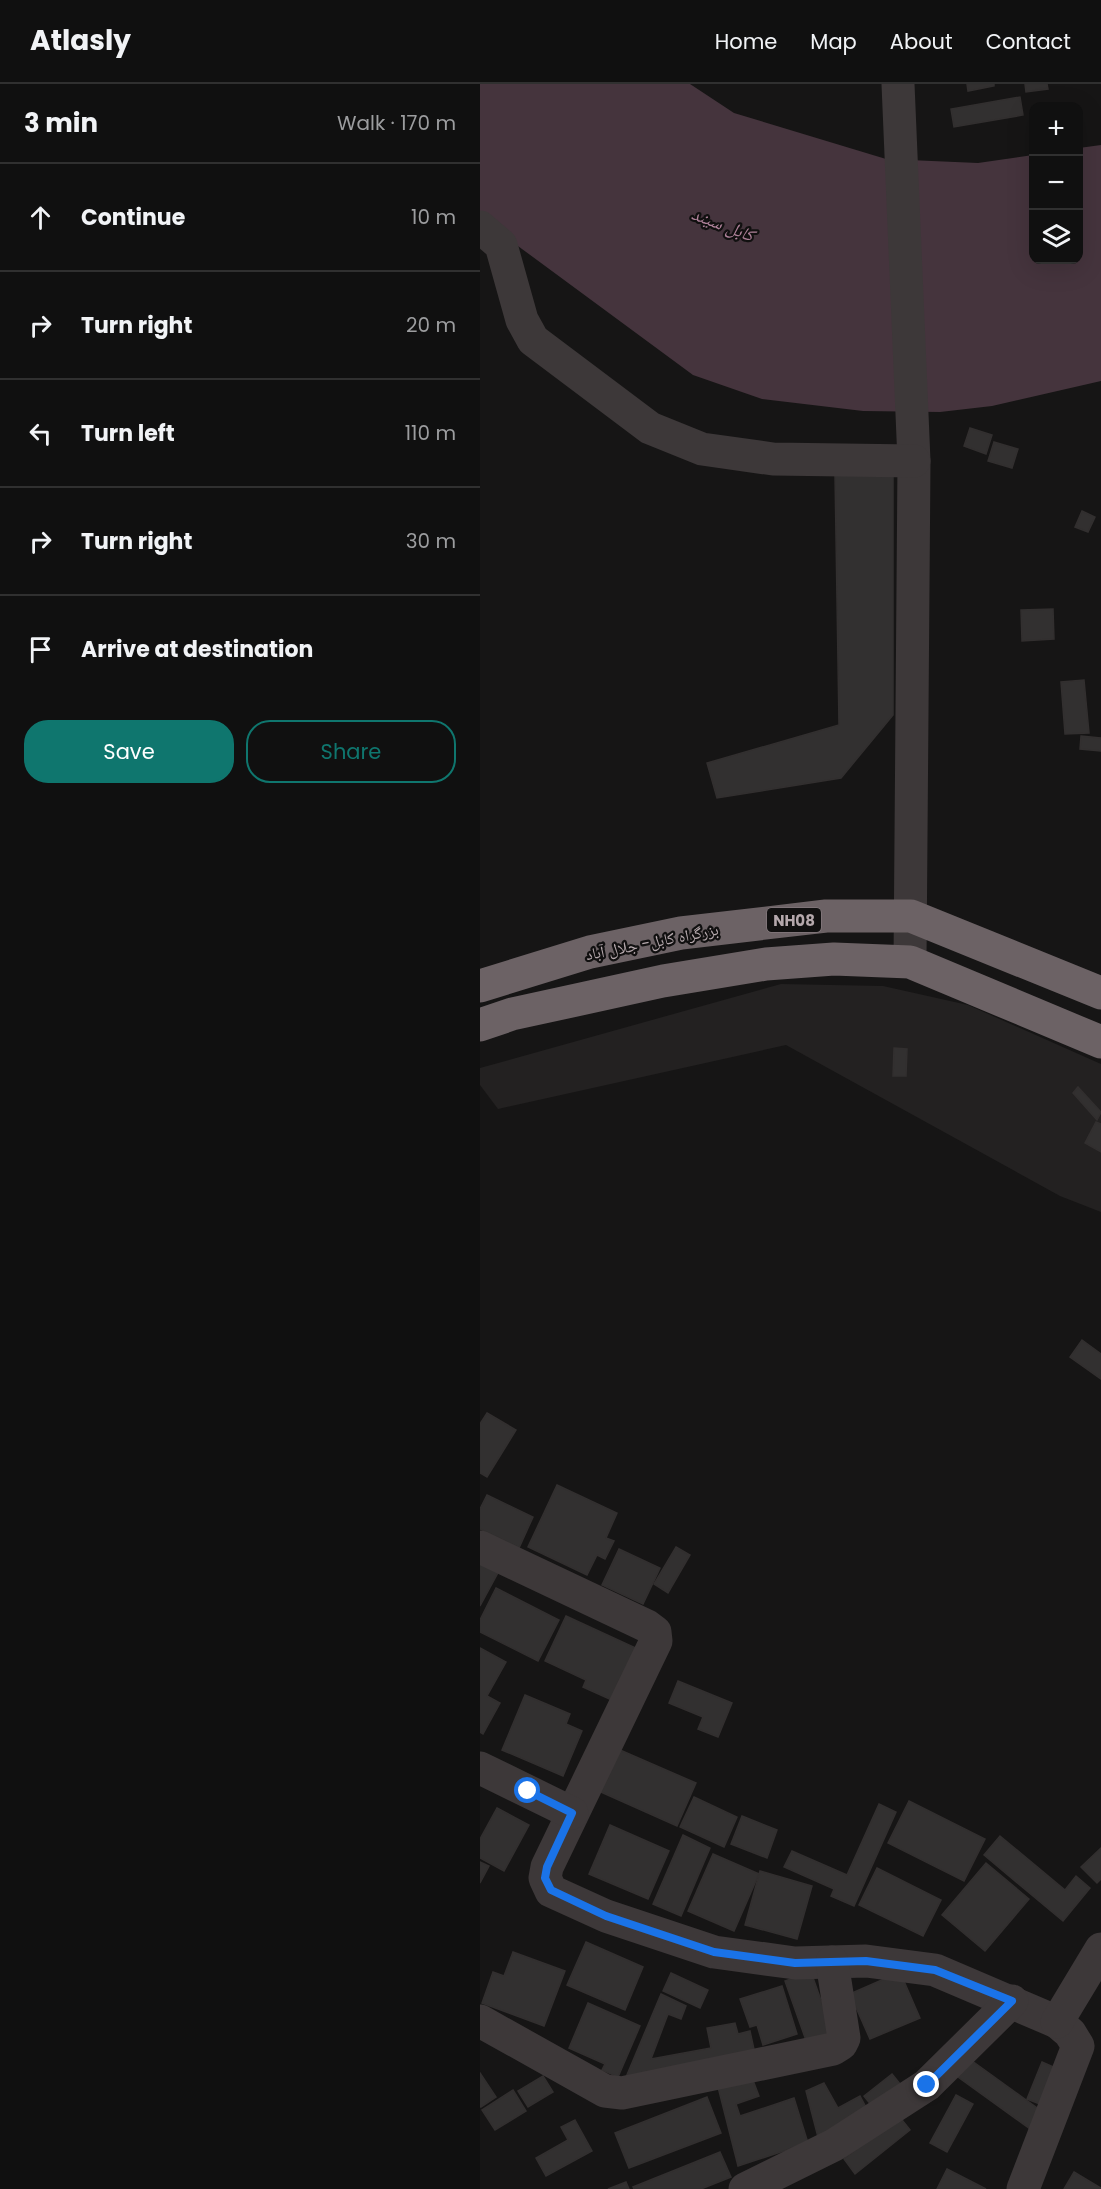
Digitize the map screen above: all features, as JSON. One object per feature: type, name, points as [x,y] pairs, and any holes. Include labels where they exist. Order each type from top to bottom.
[{"type":"highway","name":"بزرگراه کابل- جلال آباد","points":[[480,986],[590,952],[681,933],[826,916],[910,916],[1101,993]]},
{"type":"highway","points":[[480,1025],[512,1014],[663,981],[766,964],[834,959],[910,962],[1101,1042]]},
{"type":"street","points":[[898,84],[914,461],[910,962]]},
{"type":"street","points":[[480,227],[501,246],[522,320],[533,340],[650,428],[702,449],[773,459],[914,461]]},
{"type":"street","points":[[480,1547],[637,1621],[655,1632],[656,1641],[547,1867],[545,1878],[551,1890],[606,1916],[714,1952],[795,1963],[866,1961],[935,1970],[1057,2022],[1070,2033],[1078,2046],[1023,2189]]},
{"type":"street","points":[[480,1768],[572,1813]]},
{"type":"street","points":[[1057,2022],[1101,1949]]},
{"type":"street","points":[[480,2021],[605,2091],[622,2093],[833,2049],[844,2038],[832,1962]]},
{"type":"street","points":[[745,2189],[834,2145],[927,2085],[1012,2001]]},
{"type":"shaded area","points":[[781,984],[883,986],[968,1005],[1101,1064],[1101,1212],[1060,1196],[786,1045],[498,1109],[480,1085],[480,1068]]},
{"type":"water","name":"کابل سيند","points":[[480,84],[690,84],[734,113],[886,159],[978,163],[1029,156],[1029,264],[1083,264],[1083,147],[1101,145],[1101,381],[992,406],[940,412],[863,411],[762,399],[693,375],[480,218]]},
{"type":"building","points":[[967,84],[994,84],[994,86],[968,91]]},
{"type":"building","points":[[1025,84],[1047,84],[1048,89],[1026,92]]},
{"type":"building","points":[[1020,97],[1023,115],[954,127],[951,109]]},
{"type":"building","points":[[970,428],[992,435],[986,454],[964,446]]},
{"type":"building","points":[[994,442],[1018,449],[1012,468],[988,461]]},
{"type":"building","points":[[835,475],[893,475],[893,715],[841,778],[717,798],[707,763],[839,725]]},
{"type":"building","points":[[1082,511],[1095,517],[1088,532],[1075,527]]},
{"type":"building","points":[[1053,609],[1054,639],[1022,641],[1021,610]]},
{"type":"building","points":[[1084,680],[1089,733],[1065,734],[1061,682]]},
{"type":"building","points":[[1081,736],[1101,738],[1101,751],[1080,749]]},
{"type":"building","points":[[894,1048],[907,1049],[906,1076],[893,1076]]},
{"type":"building","points":[[1078,1087],[1101,1112],[1097,1120],[1073,1093]]},
{"type":"building","points":[[1096,1122],[1101,1124],[1101,1152],[1085,1143]]},
{"type":"building","points":[[1082,1340],[1101,1354],[1101,1379],[1070,1357]]},
{"type":"building","points":[[487,1413],[516,1430],[487,1477],[480,1473],[480,1424]]},
{"type":"building","points":[[557,1485],[617,1513],[606,1538],[614,1541],[605,1559],[597,1555],[587,1575],[528,1547]]},
{"type":"building","points":[[487,1495],[533,1517],[519,1548],[480,1529],[480,1509]]},
{"type":"building","points":[[676,1547],[690,1555],[668,1593],[654,1584]]},
{"type":"building","points":[[619,1549],[660,1568],[643,1604],[602,1585]]},
{"type":"building","points":[[483,1559],[500,1569],[480,1606],[480,1565]]},
{"type":"building","points":[[496,1588],[559,1620],[538,1661],[480,1632],[480,1620]]},
{"type":"building","points":[[566,1616],[638,1649],[614,1701],[583,1687],[586,1680],[545,1661]]},
{"type":"building","points":[[480,1648],[506,1662],[487,1696],[500,1703],[483,1734],[480,1732]]},
{"type":"building","points":[[678,1681],[732,1703],[718,1737],[698,1729],[703,1717],[669,1703]]},
{"type":"building","points":[[525,1695],[570,1714],[566,1724],[582,1731],[563,1776],[502,1750]]},
{"type":"building","points":[[620,1750],[696,1783],[677,1826],[601,1792]]},
{"type":"building","points":[[694,1797],[737,1817],[724,1847],[680,1827]]},
{"type":"building","points":[[909,1801],[985,1839],[964,1881],[888,1843]]},
{"type":"building","points":[[879,1804],[896,1812],[854,1906],[831,1896],[834,1889],[784,1867],[792,1851],[847,1875]]},
{"type":"building","points":[[497,1808],[529,1825],[504,1871],[480,1858],[480,1839]]},
{"type":"building","points":[[742,1816],[777,1830],[767,1858],[731,1844]]},
{"type":"building","points":[[610,1825],[669,1851],[648,1899],[589,1874]]},
{"type":"building","points":[[683,1835],[710,1848],[681,1916],[653,1904]]},
{"type":"building","points":[[1000,1836],[1065,1890],[1076,1876],[1090,1888],[1063,1921],[984,1855]]},
{"type":"building","points":[[1101,1848],[1101,1879],[1097,1883],[1081,1867]]},
{"type":"building","points":[[713,1854],[759,1874],[734,1931],[688,1911]]},
{"type":"building","points":[[480,1862],[489,1866],[480,1883]]},
{"type":"building","points":[[986,1863],[1029,1899],[985,1951],[942,1915]]},
{"type":"building","points":[[877,1868],[941,1900],[923,1936],[859,1905]]},
{"type":"building","points":[[760,1871],[812,1886],[797,1939],[745,1925]]},
{"type":"building","points":[[586,1942],[643,1967],[625,2010],[567,1985]]},
{"type":"building","points":[[513,1952],[565,1971],[544,2026],[482,2003],[493,1972],[504,1976]]},
{"type":"building","points":[[811,1972],[834,2037],[808,2046],[785,1981]]},
{"type":"building","points":[[900,1972],[920,2018],[870,2039],[850,1994]]},
{"type":"building","points":[[671,1973],[708,1990],[700,2008],[663,1991]]},
{"type":"building","points":[[782,1986],[797,2034],[763,2045],[757,2025],[750,2027],[740,1999]]},
{"type":"building","points":[[661,1994],[686,2006],[681,2019],[668,2014],[651,2059],[711,2048],[707,2028],[735,2023],[738,2034],[750,2031],[755,2054],[624,2082]]},
{"type":"building","points":[[588,2003],[640,2026],[618,2077],[602,2070],[605,2064],[569,2048]]},
{"type":"building","points":[[968,2058],[1040,2110],[1033,2131],[951,2072]]},
{"type":"building","points":[[1042,2062],[1060,2070],[1045,2106],[1027,2099]]},
{"type":"building","points":[[480,2073],[496,2097],[481,2107],[480,2107]]},
{"type":"building","points":[[892,2074],[904,2089],[876,2111],[864,2096]]},
{"type":"building","points":[[751,2075],[759,2096],[736,2104],[740,2116],[794,2098],[808,2143],[738,2166],[718,2087]]},
{"type":"building","points":[[543,2076],[553,2092],[528,2107],[518,2091]]},
{"type":"building","points":[[824,2083],[838,2108],[860,2096],[870,2115],[819,2141],[806,2091]]},
{"type":"building","points":[[513,2090],[526,2111],[495,2130],[482,2110]]},
{"type":"building","points":[[956,2095],[973,2104],[947,2152],[930,2143]]},
{"type":"building","points":[[707,2097],[721,2133],[629,2168],[615,2133]]},
{"type":"building","points":[[898,2115],[910,2130],[855,2174],[844,2159]]},
{"type":"building","points":[[575,2120],[592,2151],[546,2176],[536,2158],[568,2140],[561,2127]]},
{"type":"building","points":[[720,2152],[731,2177],[701,2189],[634,2189],[633,2187]]},
{"type":"building","points":[[947,2169],[986,2189],[937,2189]]},
{"type":"building","points":[[1074,2172],[1101,2188],[1101,2189],[1064,2189]]},
{"type":"building","points":[[626,2182],[629,2189],[608,2189]]},
{"type":"route","points":[[528,1791],[572,1813],[547,1867],[545,1878],[551,1890],[606,1916],[714,1952],[795,1963],[866,1961],[935,1970],[1012,2001],[927,2085]]}]
